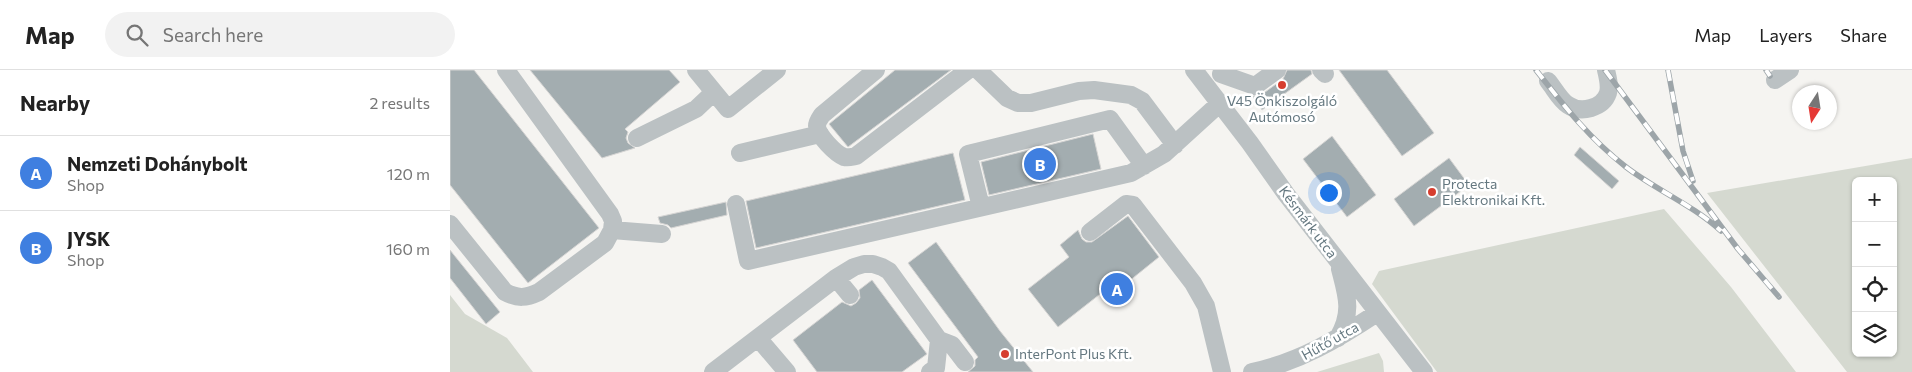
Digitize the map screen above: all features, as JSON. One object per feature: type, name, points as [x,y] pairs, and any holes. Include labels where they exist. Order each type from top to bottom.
[{"type":"street","points":[[450,224],[505,292],[514,297],[528,297],[539,292],[605,243],[612,230],[613,221],[610,214],[506,70]]},
{"type":"street","points":[[696,70],[728,109],[777,70]]},
{"type":"street","points":[[876,70],[822,115],[817,126],[820,134],[840,155],[849,158],[856,156],[968,70]]},
{"type":"street","points":[[978,70],[1007,98],[1018,103],[1031,103],[1079,91],[1094,90],[1132,96],[1142,102],[1175,145]]},
{"type":"street","name":"Késmárk utca","points":[[1194,70],[1338,262],[1424,372]]},
{"type":"street","points":[[1206,85],[1223,72],[1255,86],[1277,70]]},
{"type":"street","points":[[1548,81],[1566,105],[1574,109],[1584,110],[1604,101],[1608,93],[1609,82],[1606,70]]},
{"type":"street","points":[[637,138],[696,109],[714,92]]},
{"type":"street","points":[[736,204],[748,261],[1131,173],[1175,145],[1220,104]]},
{"type":"street","points":[[981,207],[968,154],[1110,119],[1144,166]]},
{"type":"street","points":[[740,152],[820,134]]},
{"type":"street","points":[[1090,232],[1126,204],[1133,204],[1193,283],[1206,306],[1222,372]]},
{"type":"street","points":[[612,230],[662,234]]},
{"type":"street","points":[[1338,262],[1348,298],[1346,320],[1338,338]]},
{"type":"street","points":[[713,372],[836,278],[854,267],[864,264],[873,264],[889,271],[939,340],[952,345],[965,362]]},
{"type":"street","points":[[836,278],[850,295]]},
{"type":"street","name":"Hűtő utca","points":[[1252,372],[1294,360],[1338,338],[1378,313]]},
{"type":"street","points":[[758,338],[787,372]]},
{"type":"street","points":[[930,372],[936,368],[939,340]]},
{"type":"shaded area","points":[[1912,158],[1912,372],[1847,372],[1707,193]]},
{"type":"shaded area","points":[[1664,209],[1731,287],[1796,372],[1437,372],[1372,284],[1379,271]]},
{"type":"shaded area","points":[[450,295],[465,314],[507,338],[533,372],[450,372]]},
{"type":"shaded area","points":[[1379,353],[1383,361],[1384,372],[1317,372]]},
{"type":"building","points":[[450,70],[474,70],[599,228],[528,283],[450,185]]},
{"type":"building","points":[[530,70],[669,70],[680,82],[625,129],[628,132],[626,138],[628,143],[635,148],[602,158]]},
{"type":"building","points":[[895,70],[951,70],[848,147],[829,124]]},
{"type":"building","name":"V45 Önkiszolgáló Autómosó","points":[[1287,70],[1311,70],[1312,74],[1262,110],[1252,96],[1261,95],[1283,79]]},
{"type":"building","points":[[1339,70],[1387,70],[1434,133],[1402,156]]},
{"type":"building","points":[[1093,134],[1101,169],[989,195],[981,162]]},
{"type":"building","points":[[1332,136],[1376,195],[1347,217],[1303,159]]},
{"type":"building","points":[[1580,147],[1619,181],[1612,189],[1574,155]]},
{"type":"building","points":[[953,153],[965,200],[756,248],[746,201]]},
{"type":"building","name":"Protecta Elektronikai Kft.","points":[[1449,158],[1469,185],[1414,226],[1394,199]]},
{"type":"building","points":[[726,202],[727,215],[671,228],[660,223],[658,217]]},
{"type":"building","points":[[1128,216],[1159,257],[1123,286],[1118,280],[1058,327],[1028,289],[1069,257],[1060,245],[1078,230],[1082,239],[1086,242],[1092,242]]},
{"type":"building","points":[[936,242],[1000,331],[1033,372],[968,372],[975,366],[975,360],[978,357],[908,263]]},
{"type":"building","points":[[450,250],[500,312],[486,324],[450,278]]},
{"type":"building","points":[[872,280],[927,354],[902,372],[817,372],[793,340],[842,302],[851,306],[856,303],[860,298],[859,290]]},
{"type":"railway","points":[[1536,70],[1578,122],[1600,145],[1626,167],[1699,213],[1721,231]]},
{"type":"railway","points":[[1605,70],[1738,249],[1779,297]]},
{"type":"railway","points":[[1668,70],[1683,151],[1693,181]]},
{"type":"railway","points":[[1766,70],[1770,76]]},
{"type":"place","name":"V45 Önkiszolgáló Autómosó","points":[[1282,85]]},
{"type":"place","name":"JYSK","points":[[1040,164]]},
{"type":"place","name":"Protecta Elektronikai Kft.","points":[[1432,192]]},
{"type":"place","name":"Nemzeti Dohánybolt","points":[[1117,289]]},
{"type":"place","name":"InterPont Plus Kft.","points":[[1005,354]]}]
